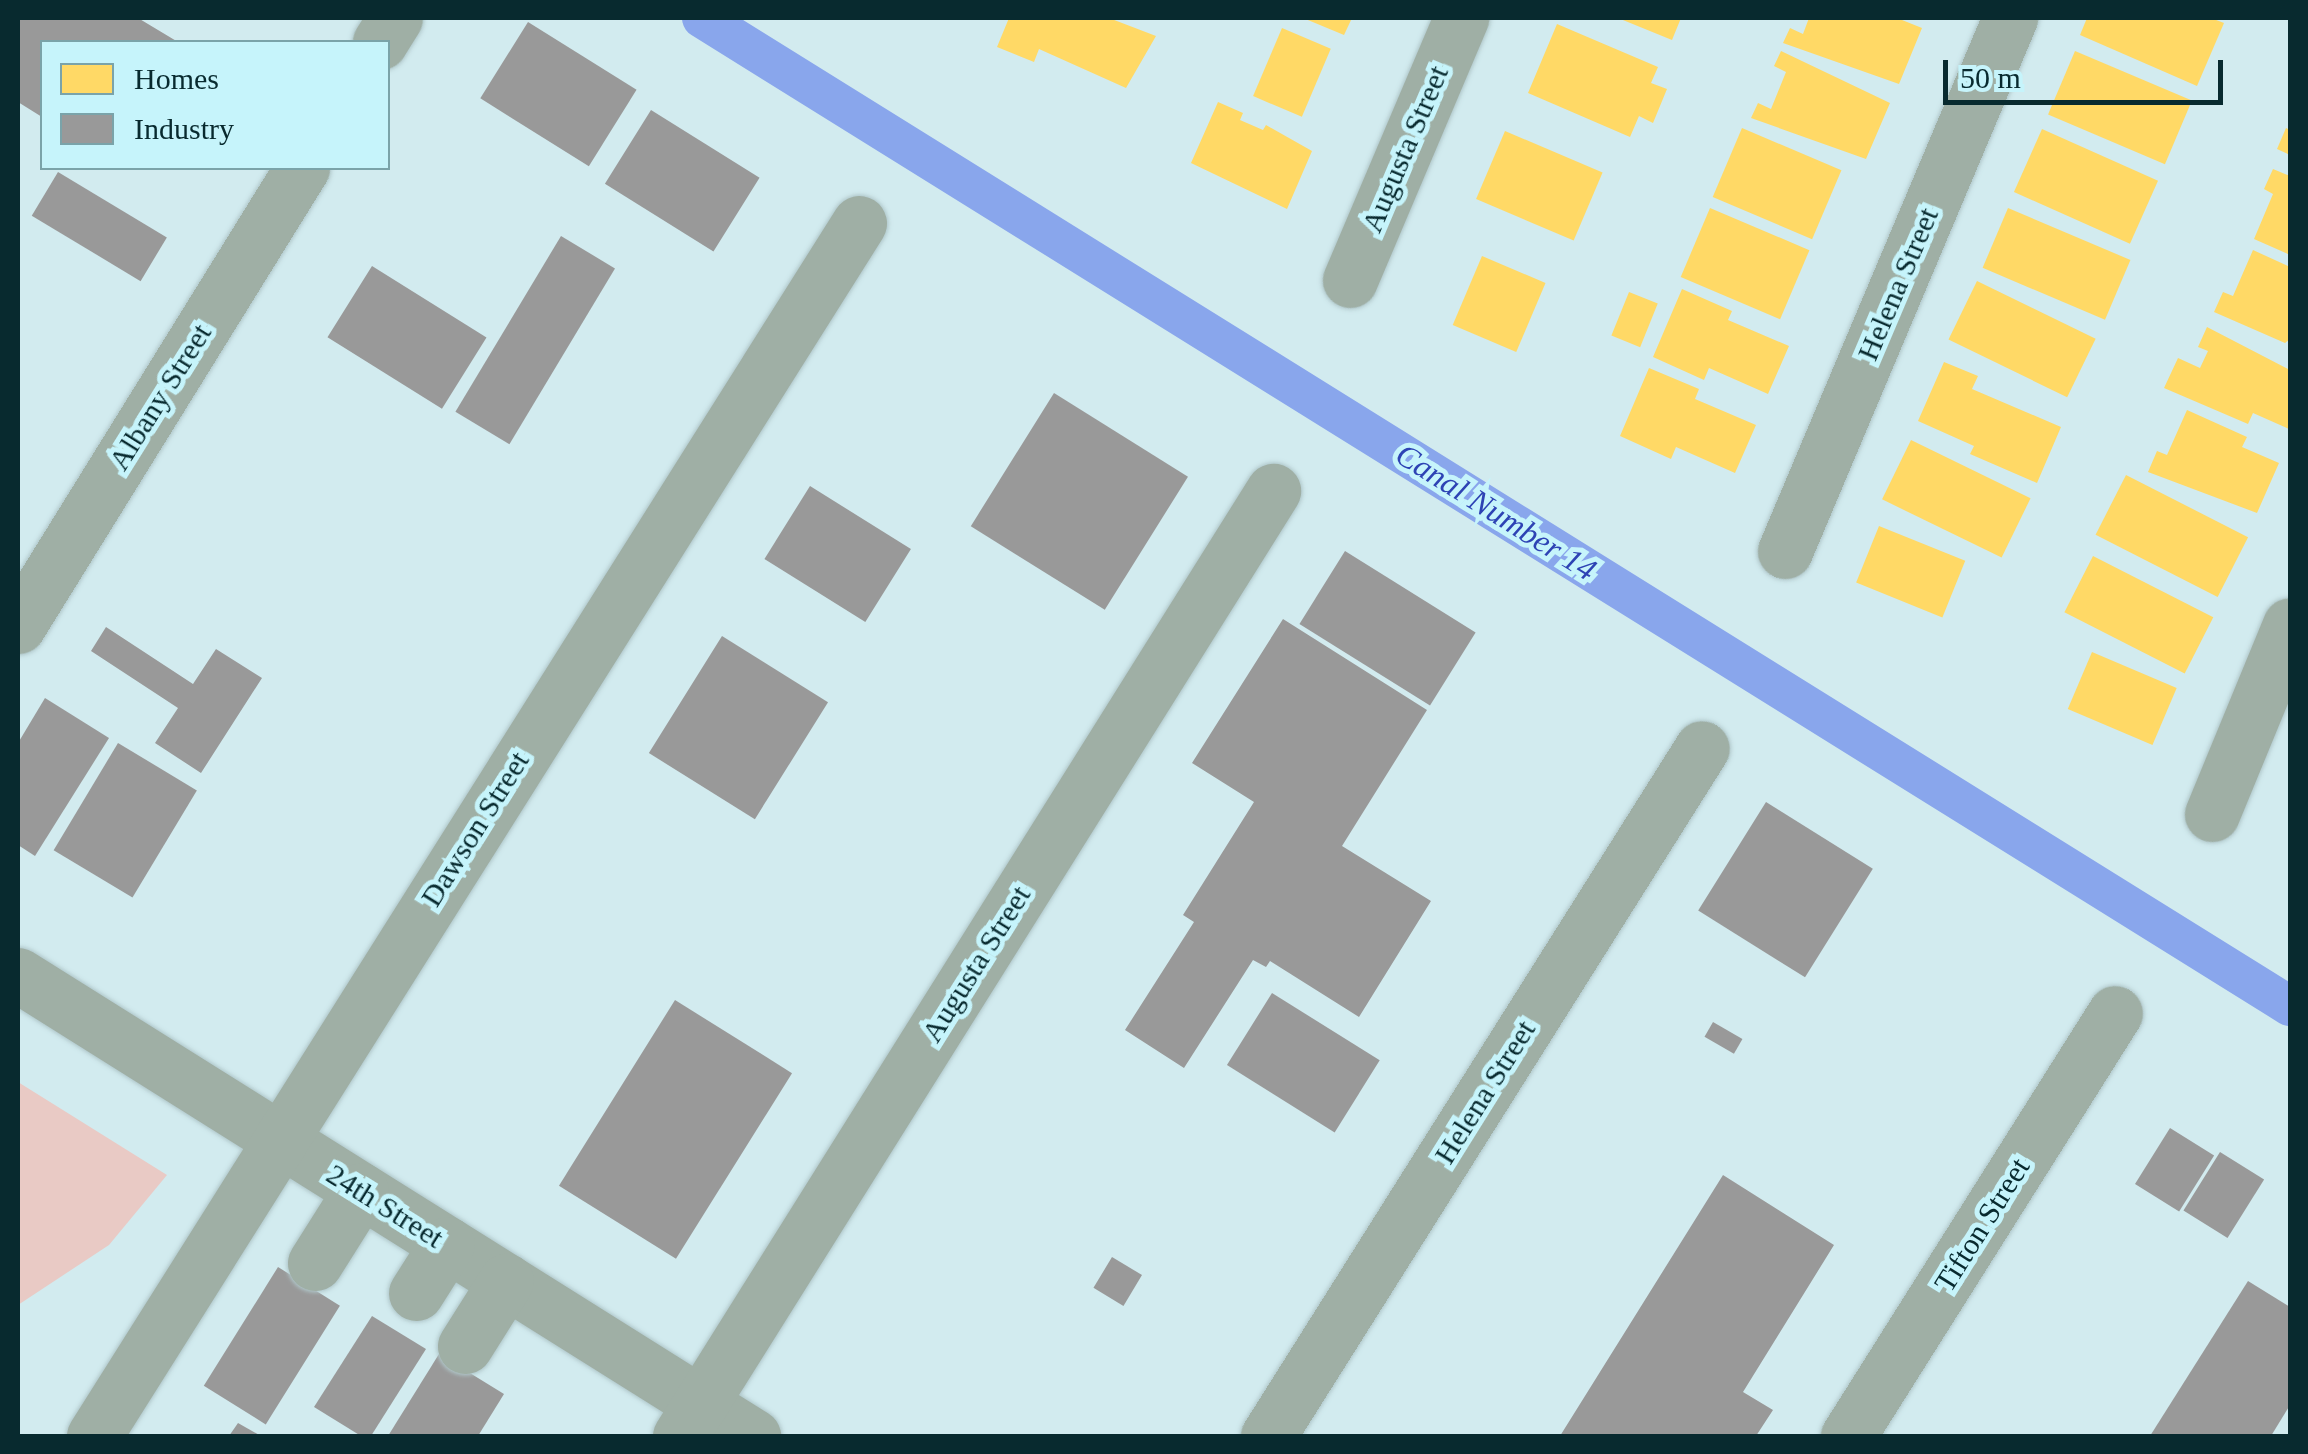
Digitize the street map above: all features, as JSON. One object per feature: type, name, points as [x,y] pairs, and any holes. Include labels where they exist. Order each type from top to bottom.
[{"type":"street","points":[[381,40],[395,18]]},
{"type":"street","name":"Augusta Street","points":[[1350,280],[1461,18]]},
{"type":"street","name":"Helena Street","points":[[1785,551],[2010,18]]},
{"type":"street","name":"Albany Street","points":[[18,626],[301,170]]},
{"type":"street","name":"Dawson Street","points":[[94,1436],[859,223]]},
{"type":"street","name":"Augusta Street","points":[[690,1420],[1273,492]]},
{"type":"street","points":[[2212,814],[2290,626]]},
{"type":"street","name":"Helena Street","points":[[1268,1436],[1702,748]]},
{"type":"street","name":"24th Street","points":[[18,975],[506,1282],[690,1420],[753,1436]]},
{"type":"street","name":"Tifton Street","points":[[1848,1436],[2114,1013]]},
{"type":"street","points":[[316,1264],[361,1190]]},
{"type":"street","points":[[416,1293],[446,1244]]},
{"type":"street","points":[[466,1346],[506,1282]]},
{"type":"shaded area","points":[[18,1082],[167,1175],[109,1245],[18,1305]]},
{"type":"building: Homes","points":[[1009,18],[1109,18],[1156,36],[1126,88],[1039,49],[1034,62],[997,47]]},
{"type":"building: Homes","points":[[1303,18],[1352,18],[1344,35]]},
{"type":"building: Homes","points":[[1618,18],[1681,18],[1672,40]]},
{"type":"building: Homes","points":[[1809,18],[1897,18],[1922,28],[1899,84],[1783,43],[1790,28],[1803,34]]},
{"type":"building: Homes","points":[[2087,18],[2211,18],[2224,23],[2197,86],[2080,35]]},
{"type":"building: Homes","points":[[1557,24],[1658,67],[1651,83],[1667,89],[1653,123],[1639,116],[1630,137],[1528,93]]},
{"type":"building: Homes","points":[[1282,28],[1331,49],[1302,117],[1253,96]]},
{"type":"building: Homes","points":[[1781,51],[1890,103],[1866,159],[1751,118],[1758,103],[1771,109],[1786,72],[1774,66]]},
{"type":"building: Homes","points":[[2075,51],[2192,101],[2165,164],[2048,115]]},
{"type":"building: Homes","points":[[1218,102],[1243,113],[1240,120],[1263,130],[1266,125],[1312,151],[1287,209],[1191,163]]},
{"type":"building: Homes","points":[[1742,128],[1841,170],[1812,239],[1713,197]]},
{"type":"building: Homes","points":[[2286,128],[2290,130],[2290,155],[2277,149]]},
{"type":"building: Homes","points":[[2042,129],[2158,181],[2130,244],[2014,192]]},
{"type":"building: Homes","points":[[1505,131],[1603,172],[1574,241],[1476,199]]},
{"type":"building: Homes","points":[[2273,169],[2290,176],[2290,255],[2254,239],[2273,194],[2264,189]]},
{"type":"building: Homes","points":[[1710,208],[1809,250],[1780,319],[1681,277]]},
{"type":"building: Homes","points":[[2008,208],[2130,260],[2105,320],[1983,268]]},
{"type":"building: Homes","points":[[2253,250],[2290,267],[2290,339],[2285,343],[2214,312],[2223,292],[2233,296]]},
{"type":"building: Homes","points":[[1482,256],[1546,283],[1516,352],[1453,325]]},
{"type":"building: Homes","points":[[1977,281],[2096,339],[2067,397],[1949,339]]},
{"type":"building: Homes","points":[[1682,289],[1732,311],[1728,320],[1789,346],[1768,394],[1709,368],[1704,380],[1653,357]]},
{"type":"building: Homes","points":[[1629,292],[1658,304],[1640,347],[1611,336]]},
{"type":"building: Homes","points":[[2207,327],[2290,370],[2289,429],[2253,413],[2248,424],[2164,388],[2178,358],[2200,368],[2208,351],[2198,347]]},
{"type":"building: Homes","points":[[1944,362],[1978,376],[1972,389],[2061,427],[2037,483],[1970,454],[1974,446],[1918,421]]},
{"type":"building: Homes","points":[[1649,368],[1699,389],[1695,399],[1756,425],[1735,473],[1676,447],[1671,459],[1620,436]]},
{"type":"building: Homes","points":[[2187,410],[2247,437],[2242,447],[2279,463],[2257,513],[2148,472],[2157,451],[2167,455]]},
{"type":"building: Homes","points":[[1911,440],[2031,498],[2002,558],[1882,499]]},
{"type":"building: Homes","points":[[2126,475],[2248,537],[2218,597],[2096,535]]},
{"type":"building: Homes","points":[[1879,526],[1965,561],[1942,617],[1856,583]]},
{"type":"building: Homes","points":[[2093,556],[2213,617],[2185,673],[2064,612]]},
{"type":"building: Homes","points":[[2092,652],[2177,688],[2152,745],[2068,709]]},
{"type":"building: Industry","points":[[18,18],[138,18],[175,40],[40,40],[40,116],[18,102]]},
{"type":"building: Industry","points":[[528,22],[637,90],[589,166],[480,98]]},
{"type":"building: Industry","points":[[651,110],[760,178],[713,252],[605,184]]},
{"type":"building: Industry","points":[[58,172],[167,237],[141,281],[32,216]]},
{"type":"building: Industry","points":[[561,236],[615,268],[509,444],[455,412]]},
{"type":"building: Industry","points":[[372,266],[486,338],[442,409],[327,337]]},
{"type":"building: Industry","points":[[1054,393],[1188,477],[1105,610],[971,526]]},
{"type":"building: Industry","points":[[810,486],[911,549],[865,622],[764,559]]},
{"type":"building: Industry","points":[[1345,551],[1476,633],[1430,706],[1299,624]]},
{"type":"building: Industry","points":[[1283,619],[1427,710],[1342,846],[1431,901],[1359,1017],[1270,961],[1266,967],[1253,960],[1184,1068],[1125,1030],[1194,922],[1183,915],[1254,802],[1192,763]]},
{"type":"building: Industry","points":[[106,627],[193,684],[216,649],[262,678],[201,773],[155,743],[178,708],[91,651]]},
{"type":"building: Industry","points":[[722,636],[828,702],[755,819],[649,753]]},
{"type":"building: Industry","points":[[45,698],[109,738],[35,856],[18,845],[18,743]]},
{"type":"building: Industry","points":[[118,743],[197,790],[132,898],[54,850]]},
{"type":"building: Industry","points":[[1766,802],[1873,869],[1805,977],[1698,911]]},
{"type":"building: Industry","points":[[1272,993],[1380,1060],[1335,1132],[1227,1065]]},
{"type":"building: Industry","points":[[675,1000],[792,1073],[676,1259],[559,1186]]},
{"type":"building: Industry","points":[[1713,1022],[1742,1039],[1734,1054],[1704,1037]]},
{"type":"building: Industry","points":[[2170,1128],[2214,1156],[2179,1212],[2135,1184]]},
{"type":"building: Industry","points":[[2220,1152],[2264,1180],[2228,1238],[2183,1211]]},
{"type":"building: Industry","points":[[1723,1175],[1834,1245],[1743,1392],[1773,1410],[1756,1436],[1560,1436]]},
{"type":"building: Industry","points":[[1112,1257],[1142,1275],[1123,1306],[1093,1288]]},
{"type":"building: Industry","points":[[278,1267],[340,1306],[266,1424],[204,1386]]},
{"type":"building: Industry","points":[[2248,1281],[2290,1307],[2290,1405],[2271,1436],[2150,1436]]},
{"type":"building: Industry","points":[[372,1316],[426,1349],[371,1436],[361,1436],[314,1407]]},
{"type":"building: Industry","points":[[439,1354],[504,1394],[478,1436],[388,1436]]},
{"type":"building: Industry","points":[[238,1423],[261,1436],[229,1436]]},
{"type":"waterway","name":"Canal Number 14","points":[[702,18],[2290,1006]]}]
